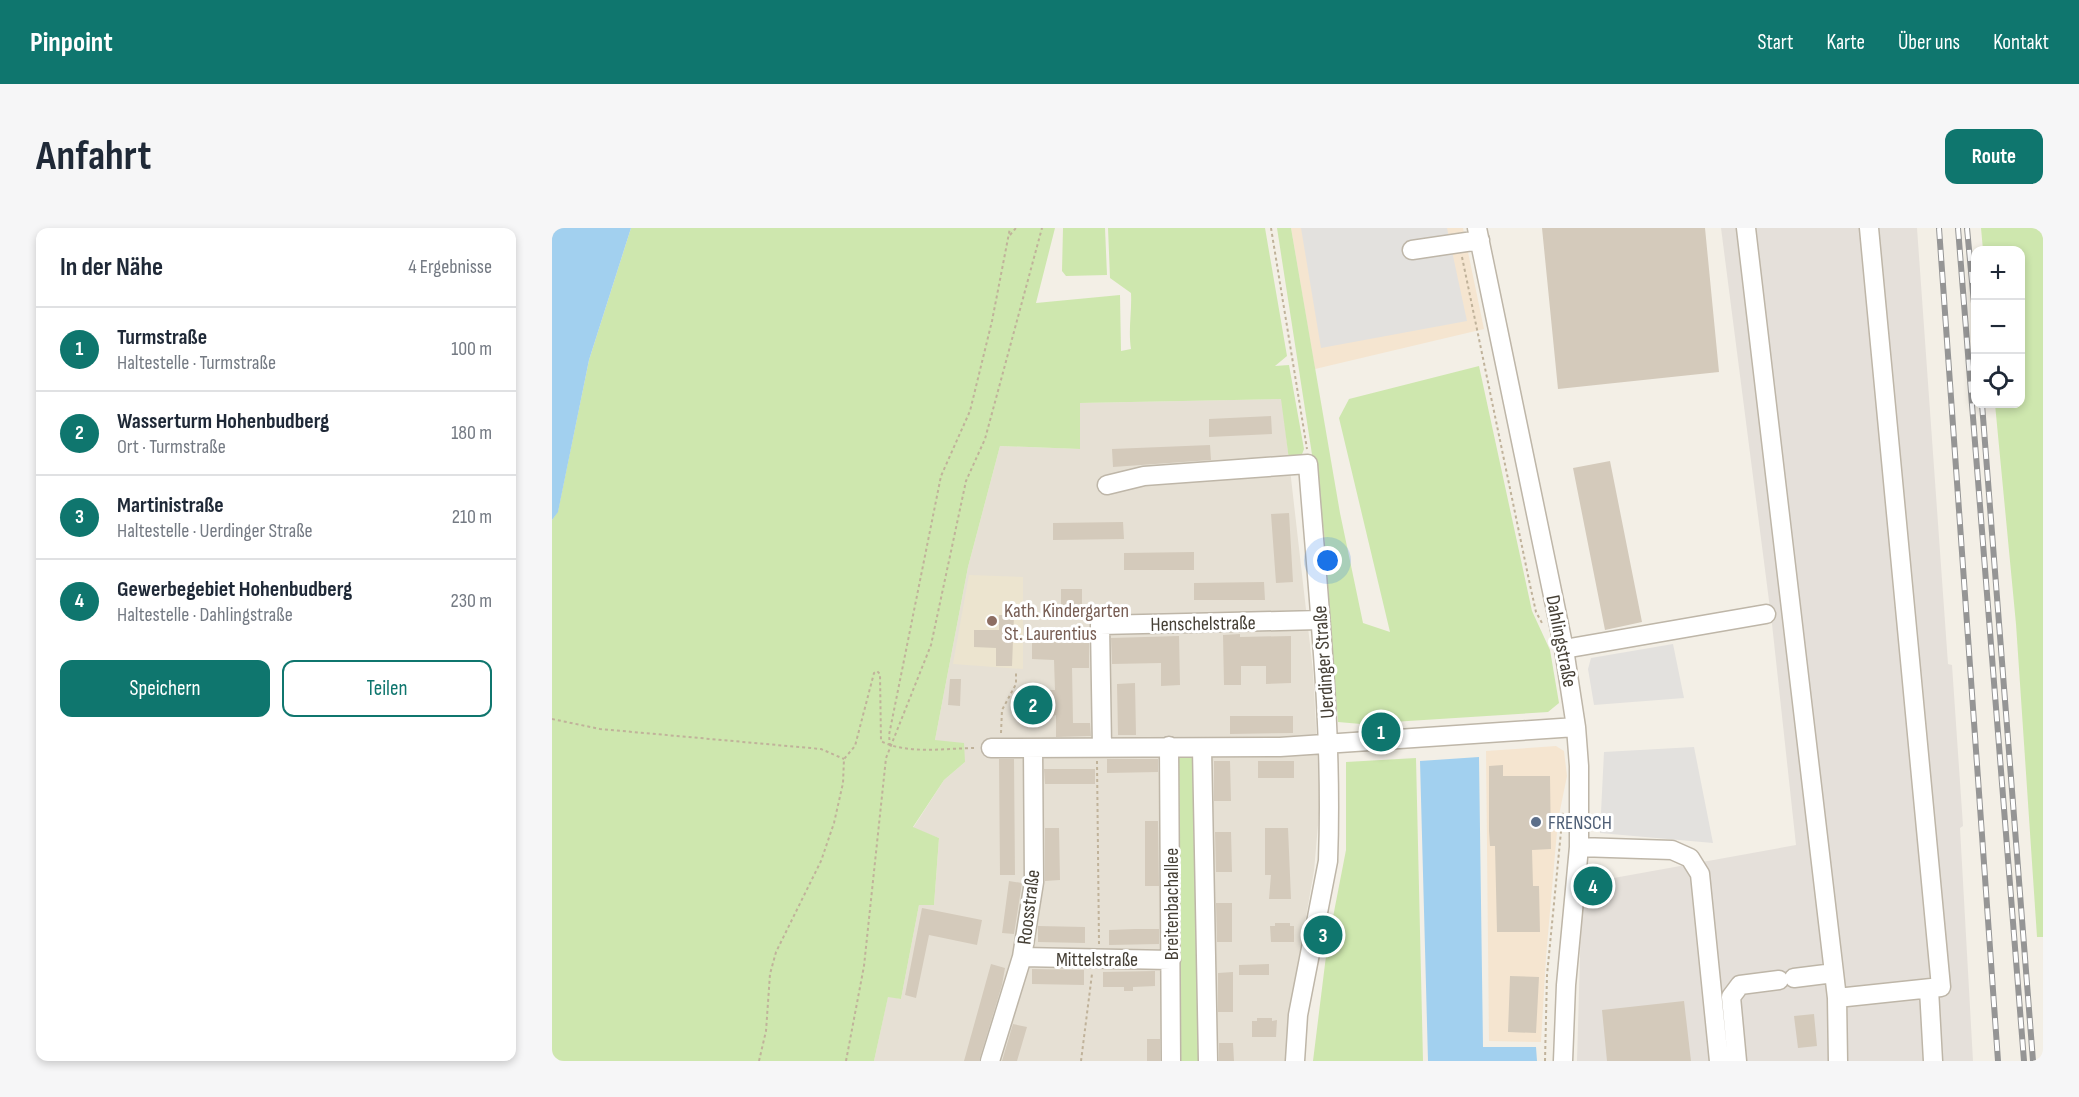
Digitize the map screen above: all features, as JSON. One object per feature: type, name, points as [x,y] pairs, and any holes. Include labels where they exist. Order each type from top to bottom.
[{"type":"street","points":[[1746,228],[1837,998],[1838,1061]]},
{"type":"street","points":[[1837,998],[1941,987],[1869,228]]},
{"type":"street","points":[[1412,250],[1460,243],[1479,234]]},
{"type":"street","name":"Dahlingstraße","points":[[1479,234],[1564,650],[1576,727],[1579,766],[1579,847],[1566,985],[1563,1061]]},
{"type":"street","points":[[1107,485],[1144,476],[1308,464]]},
{"type":"street","name":"Uerdinger Straße","points":[[1295,1061],[1298,1015],[1328,861],[1329,743],[1308,464]]},
{"type":"street","points":[[1564,650],[1766,614]]},
{"type":"street","name":"Henschelstraße","points":[[1100,747],[1100,625],[1320,620]]},
{"type":"street","points":[[995,748],[1280,747],[1576,727]]},
{"type":"street","name":"Breitenbachallee","points":[[1169,746],[1172,1061]]},
{"type":"street","name":"Roosstraße","points":[[990,1061],[1022,957],[1034,882],[1033,748]]},
{"type":"street","name":"Breitenbachallee","points":[[1202,748],[1208,1061]]},
{"type":"street","points":[[1579,847],[1672,850],[1690,858],[1700,874],[1719,1061]]},
{"type":"street","name":"Mittelstraße","points":[[1022,957],[1171,960]]},
{"type":"street","points":[[1737,1061],[1731,997],[1740,985],[1834,973]]},
{"type":"street","points":[[1740,985],[1748,1061]]},
{"type":"street","points":[[1929,988],[1933,1061]]},
{"type":"path","points":[[890,746],[889,735],[941,476],[970,411],[1010,228]]},
{"type":"path","points":[[1010,236],[1016,228]]},
{"type":"path","points":[[846,1061],[864,966],[886,758],[890,746],[896,739],[902,716],[931,645],[966,481],[985,439],[1042,228]]},
{"type":"path","points":[[1271,228],[1300,397],[1308,464]]},
{"type":"path","points":[[1460,243],[1536,612],[1547,632]]},
{"type":"path","points":[[759,1061],[766,1031],[770,974],[776,952],[822,861],[843,783],[844,759],[855,746],[874,673],[878,671],[881,681],[881,741],[890,746],[907,748],[995,748],[1002,710],[1016,684],[1016,672]]},
{"type":"path","points":[[552,719],[600,729],[821,749],[844,759]]},
{"type":"path","points":[[1081,1061],[1096,959],[1100,747]]},
{"type":"path","points":[[1545,1061],[1547,975],[1560,820],[1564,806]]},
{"type":"shaded area","points":[[1291,228],[1463,228],[1484,329],[1315,369]]},
{"type":"shaded area","points":[[1301,228],[1447,228],[1467,321],[1321,348]]},
{"type":"shaded area","points":[[1721,228],[1917,228],[1948,664],[1952,665],[1963,826],[1960,828],[1973,1061],[1577,1061],[1581,921],[1586,883],[1796,845],[1772,624]]},
{"type":"shaded area","points":[[1282,399],[1313,671],[1320,802],[1314,871],[1291,1003],[1288,1061],[874,1061],[888,996],[901,999],[919,905],[934,905],[939,838],[913,828],[944,780],[965,762],[935,740],[968,567],[1000,446],[1080,449],[1080,403]]},
{"type":"shaded area","name":"Kath. Kindergarten St. Laurentius","points":[[969,575],[1023,577],[1023,669],[953,664]]},
{"type":"shaded area","points":[[1673,644],[1684,698],[1594,705],[1588,669],[1591,658]]},
{"type":"shaded area","points":[[1556,746],[1564,751],[1567,776],[1558,820],[1541,1042],[1489,1041],[1486,751]]},
{"type":"shaded area","points":[[1694,747],[1713,843],[1600,833],[1604,752]]},
{"type":"green space","points":[[631,228],[1055,228],[1036,303],[1120,295],[1121,351],[1131,349],[1131,293],[1110,278],[1108,228],[1265,228],[1287,356],[1275,366],[1289,365],[1304,449],[1301,457],[1289,460],[1281,399],[1080,403],[1080,449],[1000,446],[968,567],[935,740],[964,743],[965,762],[944,780],[913,827],[939,838],[934,905],[919,905],[901,999],[888,997],[874,1061],[552,1061],[552,520],[558,511],[589,360]]},
{"type":"green space","points":[[1063,228],[1105,228],[1107,275],[1066,276],[1062,271]]},
{"type":"green space","points":[[1277,228],[1291,228],[1340,513],[1363,623],[1390,632],[1339,418],[1349,399],[1479,366],[1532,611],[1550,650],[1559,703],[1548,712],[1361,724],[1338,722],[1324,532]]},
{"type":"green space","points":[[1981,228],[2039,228],[2043,235],[2043,937],[2037,937],[2016,624],[1995,408],[2025,408],[2025,246],[1983,246]]},
{"type":"green space","points":[[1176,754],[1200,754],[1203,1061],[1178,1061]]},
{"type":"green space","points":[[1416,758],[1423,1061],[1313,1061],[1327,948],[1346,850],[1346,762]]},
{"type":"water","points":[[552,228],[631,228],[589,360],[558,512],[552,520]]},
{"type":"water","points":[[1479,757],[1483,1047],[1536,1047],[1537,1061],[1428,1061],[1420,761]]},
{"type":"building","points":[[1542,228],[1705,228],[1719,372],[1558,389]]},
{"type":"building","points":[[1271,416],[1272,434],[1209,437],[1209,419]]},
{"type":"building","points":[[1210,445],[1211,460],[1113,467],[1112,449]]},
{"type":"building","points":[[1610,461],[1642,622],[1605,630],[1573,468]]},
{"type":"building","points":[[1289,513],[1293,582],[1276,583],[1271,514]]},
{"type":"building","points":[[1123,522],[1124,539],[1053,540],[1053,523]]},
{"type":"building","points":[[1194,552],[1194,570],[1124,570],[1124,553]]},
{"type":"building","points":[[1264,582],[1265,600],[1194,600],[1194,583]]},
{"type":"building","points":[[1061,589],[1082,589],[1082,617],[1061,617]]},
{"type":"building","points":[[999,615],[1014,615],[1012,666],[996,666],[996,648],[974,647],[974,630],[999,630]]},
{"type":"building","points":[[1240,634],[1240,637],[1291,636],[1291,683],[1266,684],[1266,666],[1241,666],[1241,685],[1224,685],[1223,635]]},
{"type":"building","points":[[1179,636],[1180,685],[1161,686],[1161,663],[1112,664],[1111,638]]},
{"type":"building","points":[[1089,639],[1089,668],[1072,668],[1073,723],[1090,723],[1091,736],[1056,737],[1056,715],[1042,719],[1017,717],[1015,709],[1025,701],[1024,690],[1055,690],[1054,660],[1032,659],[1032,640]]},
{"type":"building","points":[[950,679],[961,679],[960,706],[948,705]]},
{"type":"building","points":[[1135,683],[1136,735],[1118,735],[1117,684]]},
{"type":"building","points":[[1230,716],[1293,716],[1293,733],[1230,734]]},
{"type":"building","points":[[999,759],[1014,759],[1015,875],[1000,875]]},
{"type":"building","points":[[1107,759],[1158,759],[1158,772],[1107,773]]},
{"type":"building","points":[[1214,761],[1230,761],[1231,801],[1214,801]]},
{"type":"building","points":[[1258,761],[1294,761],[1294,778],[1258,778]]},
{"type":"building","points":[[1503,765],[1503,776],[1550,776],[1551,849],[1532,850],[1533,886],[1539,886],[1540,932],[1497,932],[1495,846],[1490,846],[1489,831],[1489,766]]},
{"type":"building","points":[[1044,769],[1095,769],[1095,784],[1045,784]]},
{"type":"building","points":[[1145,821],[1158,821],[1159,886],[1145,886]]},
{"type":"building","points":[[1045,828],[1059,828],[1060,880],[1045,881]]},
{"type":"building","points":[[1265,828],[1288,828],[1291,899],[1269,899],[1271,875],[1265,875]]},
{"type":"building","points":[[1215,832],[1231,832],[1232,872],[1216,872]]},
{"type":"building","points":[[1009,881],[1022,883],[1014,934],[1002,933]]},
{"type":"building","points":[[1216,903],[1232,903],[1232,942],[1217,942]]},
{"type":"building","points":[[922,908],[982,920],[977,945],[929,935],[916,998],[905,995]]},
{"type":"building","points":[[1275,923],[1290,923],[1290,926],[1294,926],[1294,942],[1271,942],[1270,926],[1275,926]]},
{"type":"building","points":[[1038,926],[1085,927],[1085,943],[1038,942]]},
{"type":"building","points":[[1159,929],[1159,944],[1109,945],[1109,930]]},
{"type":"building","points":[[991,964],[1005,968],[1002,985],[979,1061],[964,1061]]},
{"type":"building","points":[[1269,964],[1269,975],[1239,975],[1239,965]]},
{"type":"building","points":[[1032,969],[1084,970],[1084,985],[1032,984]]},
{"type":"building","points":[[1155,971],[1155,986],[1133,987],[1133,991],[1124,991],[1124,987],[1103,987],[1103,972]]},
{"type":"building","points":[[1233,972],[1233,1012],[1218,1012],[1218,973]]},
{"type":"building","points":[[1510,976],[1539,977],[1536,1033],[1508,1032]]},
{"type":"building","points":[[1684,1001],[1691,1061],[1607,1061],[1602,1010]]},
{"type":"building","points":[[1814,1014],[1817,1046],[1798,1048],[1794,1016]]},
{"type":"building","points":[[1257,1018],[1277,1020],[1276,1037],[1252,1037],[1252,1021],[1257,1021]]},
{"type":"building","points":[[1013,1024],[1027,1027],[1017,1061],[1002,1061]]},
{"type":"building","points":[[1147,1039],[1160,1039],[1160,1061],[1147,1061]]},
{"type":"building","points":[[1219,1043],[1233,1043],[1234,1061],[1219,1061]]},
{"type":"railway","points":[[1939,228],[1998,1061]]},
{"type":"railway","points":[[1958,228],[2024,1061]]},
{"type":"railway","points":[[1967,228],[1974,300]]},
{"type":"railway","points":[[1982,408],[2033,1061]]},
{"type":"place","name":"Kath. Kindergarten St. Laurentius","points":[[992,621]]},
{"type":"place","name":"Wasserturm Hohenbudberg","points":[[1033,705]]},
{"type":"place","name":"Turmstraße","points":[[1381,732]]},
{"type":"place","name":"FRENSCH","points":[[1536,822]]},
{"type":"place","name":"Gewerbegebiet Hohenbudberg","points":[[1593,886]]},
{"type":"place","name":"Martinistraße","points":[[1323,935]]}]
